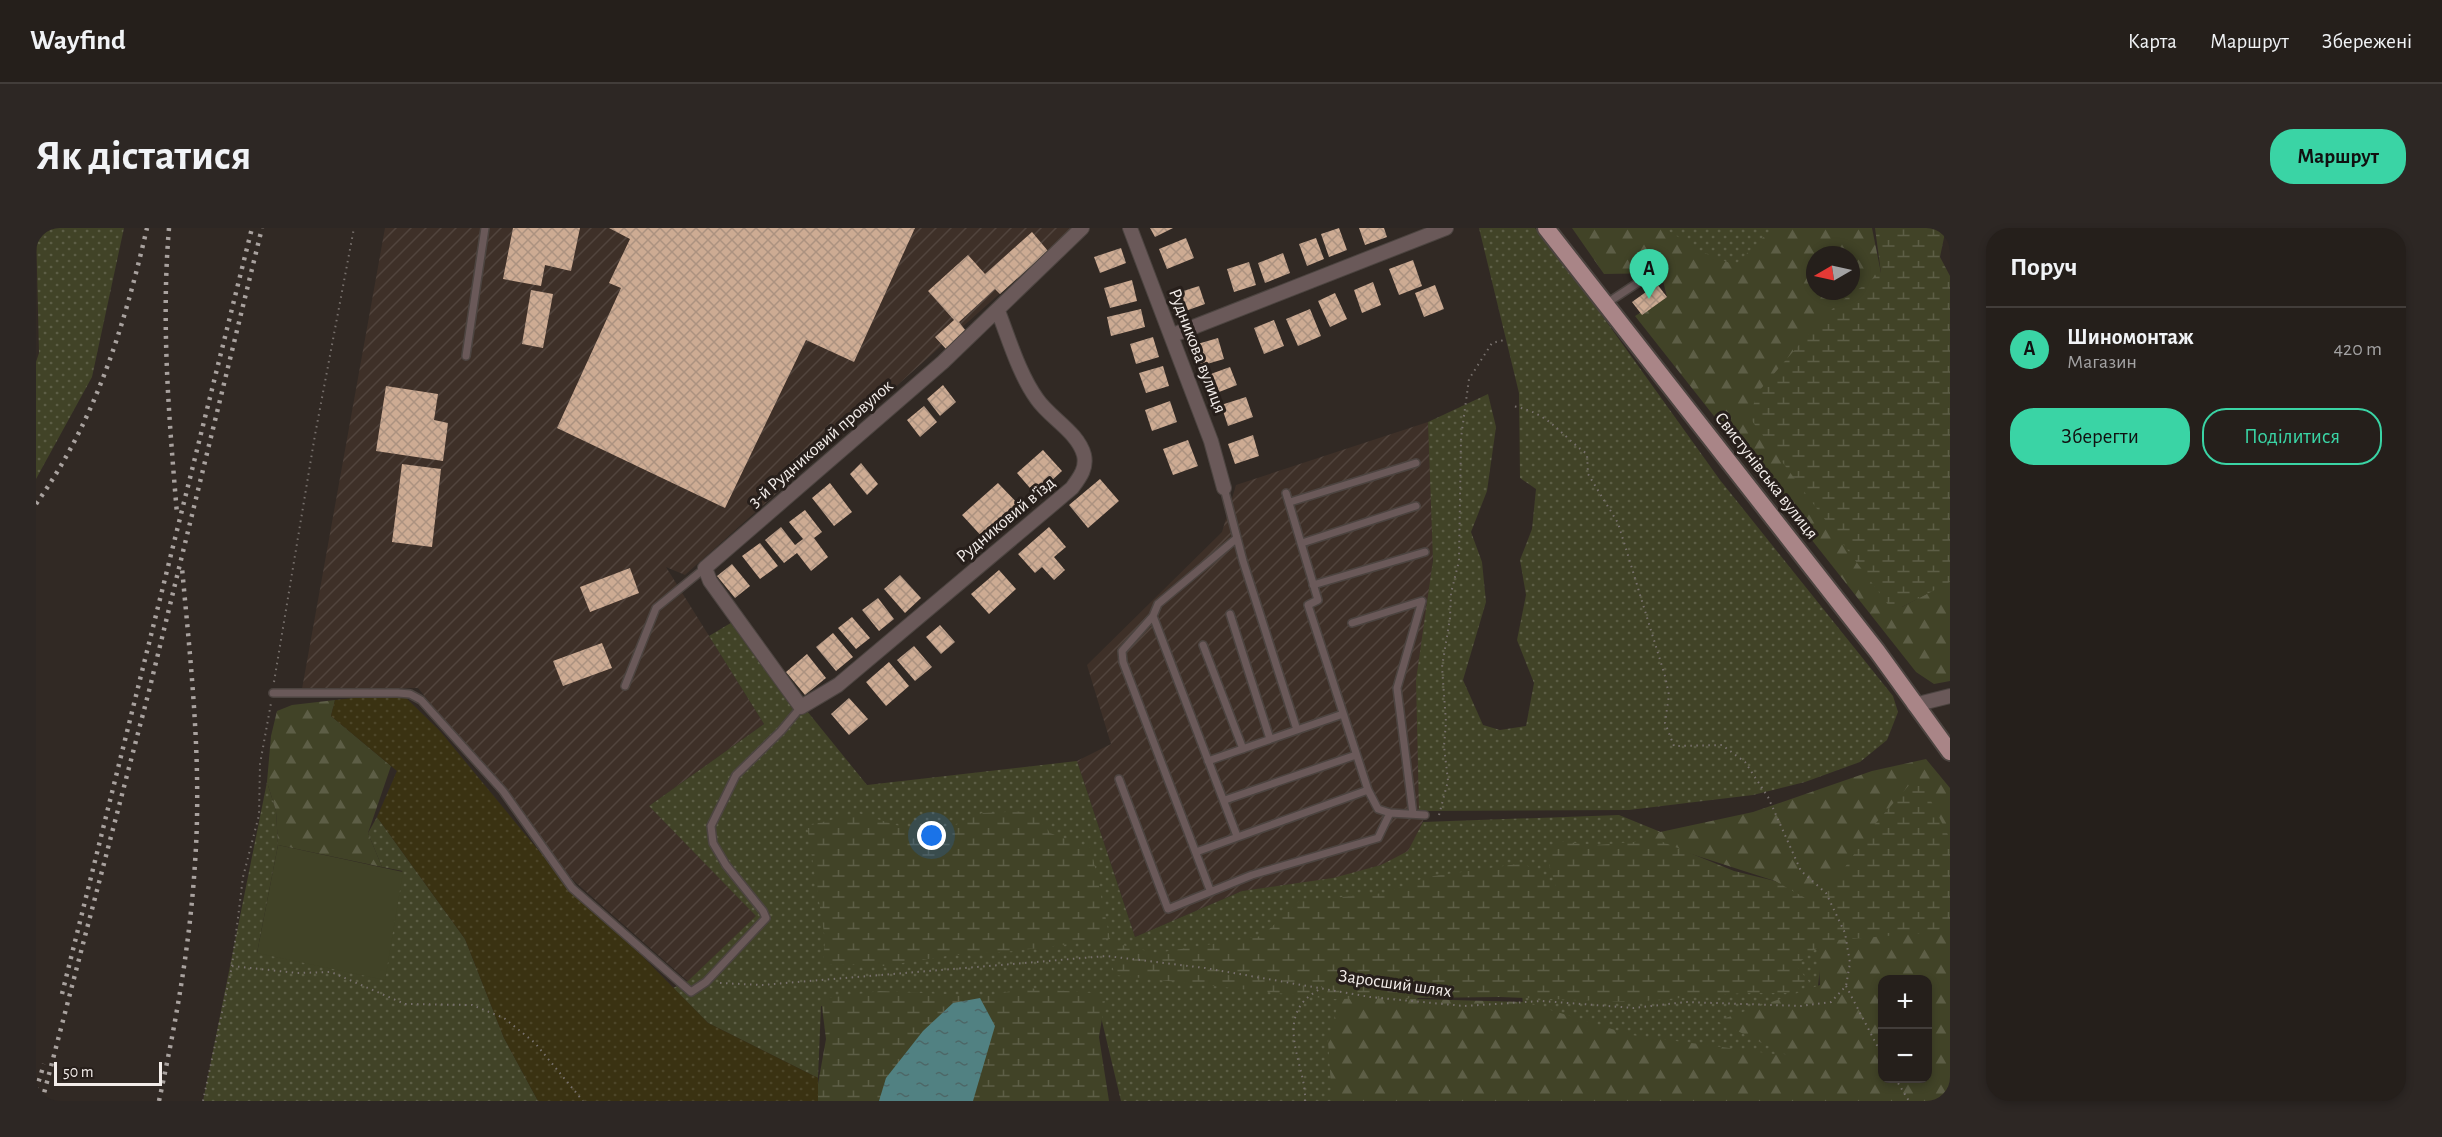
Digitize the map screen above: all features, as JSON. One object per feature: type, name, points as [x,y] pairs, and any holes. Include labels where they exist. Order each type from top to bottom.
[{"type":"main road","name":"Свистунівська вулиця","points":[[1546,228],[1607,303],[1877,651],[1950,752]]},
{"type":"street","name":"3-й Рудниковий провулок","points":[[705,568],[943,362],[1082,228]]},
{"type":"street","name":"Рудникова вулиця","points":[[1130,228],[1173,335],[1211,441],[1224,488]]},
{"type":"street","points":[[1173,335],[1446,228]]},
{"type":"street","name":"Рудниковий в’їзд","points":[[801,707],[838,685],[1072,488],[1081,476],[1086,465],[1083,453],[1077,442],[1037,399],[1019,363],[998,311]]},
{"type":"street","points":[[705,568],[711,581],[801,707]]},
{"type":"street","points":[[1914,705],[1950,696]]},
{"type":"lane","points":[[466,356],[485,228]]},
{"type":"lane","points":[[1607,303],[1639,282]]},
{"type":"lane","points":[[1290,502],[1416,463]]},
{"type":"lane","points":[[1224,488],[1237,538],[1297,730]]},
{"type":"lane","points":[[1286,493],[1318,600],[1308,605],[1368,790],[1378,809],[1390,813],[1425,815]]},
{"type":"lane","points":[[1302,543],[1416,506]]},
{"type":"lane","points":[[1210,890],[1123,662],[1122,651],[1153,616],[1158,604],[1237,538]]},
{"type":"lane","points":[[1313,585],[1425,552]]},
{"type":"lane","points":[[625,686],[656,608],[705,568]]},
{"type":"lane","points":[[1352,623],[1422,601],[1397,688],[1413,814]]},
{"type":"lane","points":[[1230,614],[1270,739]]},
{"type":"lane","points":[[1153,616],[1238,836]]},
{"type":"lane","points":[[1203,645],[1243,749]]},
{"type":"lane","points":[[273,693],[398,693],[410,694],[421,700],[503,791],[572,888],[691,992],[705,982],[766,918],[763,910],[726,865],[713,843],[711,826],[735,774],[781,731],[801,707]]},
{"type":"lane","points":[[1208,761],[1343,714]]},
{"type":"lane","points":[[1225,800],[1356,755]]},
{"type":"lane","points":[[1119,779],[1168,909],[1210,890],[1378,838],[1390,813]]},
{"type":"lane","points":[[1196,852],[1368,790]]},
{"type":"path","points":[[203,1101],[232,966],[243,878],[259,815],[260,764],[315,435],[354,228]]},
{"type":"path","points":[[1439,815],[1448,781],[1444,746],[1446,722],[1442,667],[1451,593],[1459,561],[1462,495],[1459,464],[1469,379],[1491,343],[1504,340]]},
{"type":"path","points":[[1513,406],[1547,417],[1565,437],[1587,454],[1588,474],[1618,523],[1665,676],[1669,695],[1665,723],[1674,746],[1722,745],[1745,762],[1768,797],[1801,872],[1826,892],[1845,933],[1850,963],[1846,986],[1878,1047]]},
{"type":"path","name":"Заросший шлях","points":[[705,982],[762,985],[1107,956],[1205,968],[1370,997],[1464,1006],[1542,1001],[1634,1008],[1686,1002],[1801,1006],[1831,1002],[1846,986]]},
{"type":"path","points":[[232,966],[297,973],[332,972],[405,1004],[472,1005],[504,1018],[535,1042],[583,1101]]},
{"type":"path","points":[[1305,1101],[1294,1044],[1295,1019],[1302,1002],[1322,987]]},
{"type":"path","points":[[1898,1083],[1909,1101]]},
{"type":"shaded area","points":[[385,228],[1073,228],[685,575],[666,567],[764,724],[649,806],[757,916],[692,985],[574,881],[418,688],[302,689]]},
{"type":"shaded area","points":[[1428,422],[1438,485],[1428,626],[1425,815],[1411,856],[1338,878],[1242,891],[1135,937],[1077,761],[1111,744],[1087,665],[1222,532],[1236,485]]},
{"type":"green space","points":[[36,228],[124,228],[92,377],[36,479],[36,362],[39,353]]},
{"type":"green space","points":[[1479,228],[1535,228],[1573,275],[1720,480],[1893,696],[1898,712],[1887,740],[1860,762],[1805,782],[1753,795],[1629,810],[1419,811],[1416,680],[1433,560],[1428,422],[1488,394],[1496,427],[1487,491],[1471,532],[1482,562],[1486,602],[1463,680],[1483,725],[1500,730],[1526,726],[1534,683],[1517,640],[1526,595],[1520,560],[1532,529],[1536,489],[1520,478],[1519,393]]},
{"type":"green space","points":[[1572,228],[1664,228],[1702,252],[1735,265],[1773,228],[1872,228],[1881,273],[1902,607],[1950,581],[1950,681],[1934,684],[1916,672],[1635,316],[1667,297],[1661,273],[1604,274]]},
{"type":"green space","points":[[1654,228],[1812,228],[1746,287]]},
{"type":"green space","points":[[1875,228],[1946,228],[1940,257],[1950,276],[1950,582],[1902,607],[1889,606],[1749,417],[1758,392],[1805,338],[1843,300],[1860,300],[1860,288],[1881,273]]},
{"type":"green space","points":[[734,621],[867,785],[1077,761],[1135,937],[1242,891],[1333,878],[1381,865],[1408,851],[1423,822],[1619,815],[1673,837],[1369,1029],[1486,1101],[1121,1101],[1101,1017],[821,1006],[818,1078],[708,1023],[673,988],[688,981],[756,916],[649,806],[764,724],[709,636]]},
{"type":"green space","points":[[335,700],[331,716],[391,766],[368,833],[382,867],[278,845],[276,811],[267,782],[271,736],[277,711],[292,705]]},
{"type":"green space","points":[[1926,759],[1950,788],[1950,1101],[1332,1101],[1328,1041],[1340,997],[1525,1002],[1631,1035],[1789,1056],[1717,1021],[1820,985],[1818,949],[1820,912],[1775,881],[1651,841],[1651,834],[1753,812],[1872,771]]},
{"type":"green space","points":[[1918,775],[1950,839],[1950,922],[1935,932],[1826,941],[1796,965],[1809,982],[1789,993],[1744,993],[1631,1002],[1500,997],[1331,999],[1114,975],[1109,942],[1156,953],[1262,936],[1299,901],[1385,893],[1427,877],[1524,863],[1557,890],[1547,858],[1555,841],[1597,845],[1658,840],[1734,871],[1775,881],[1809,900],[1843,870],[1875,824]]},
{"type":"green space","points":[[267,782],[276,811],[278,845],[257,953],[403,871],[382,867],[368,833],[377,817],[465,939],[504,1038],[538,1101],[203,1101]]},
{"type":"green space","points":[[1032,811],[1050,833],[1091,848],[1110,939],[1015,951],[953,955],[884,966],[823,964],[825,939],[807,826],[858,813],[896,825],[940,832],[982,813]]},
{"type":"green space","points":[[278,845],[403,872],[385,980],[257,953]]},
{"type":"green space","points":[[1802,906],[1827,907],[1806,1091],[1524,1022],[1522,992],[1764,986]]},
{"type":"green space","points":[[1026,988],[1106,994],[1099,1037],[1109,1101],[815,1101],[826,1039],[821,999],[880,991],[987,996]]},
{"type":"sand","points":[[401,693],[440,731],[539,851],[708,1023],[818,1078],[818,1101],[538,1101],[504,1038],[465,939],[377,817],[397,771],[331,716],[335,700]]},
{"type":"water","points":[[980,998],[995,1026],[973,1101],[879,1101],[886,1078],[923,1031],[953,1003]]},
{"type":"building","points":[[513,228],[580,228],[571,271],[545,265],[541,286],[503,279]]},
{"type":"building","points":[[609,228],[915,228],[854,362],[806,340],[725,508],[557,428],[621,288],[609,283],[630,239]]},
{"type":"building","points":[[1150,228],[1173,228],[1155,237]]},
{"type":"building","points":[[1339,228],[1347,250],[1329,257],[1321,234]]},
{"type":"building","points":[[1359,228],[1384,228],[1387,237],[1365,245]]},
{"type":"building","points":[[1032,232],[1048,251],[1000,294],[995,289],[959,322],[966,331],[946,349],[935,337],[954,320],[928,291],[968,255],[985,274]]},
{"type":"building","points":[[1186,238],[1194,258],[1167,269],[1159,249]]},
{"type":"building","points":[[1316,238],[1324,259],[1307,266],[1299,244]]},
{"type":"building","points":[[1121,248],[1126,263],[1100,273],[1094,257]]},
{"type":"building","points":[[1283,253],[1290,273],[1265,283],[1258,263]]},
{"type":"building","points":[[1413,260],[1422,286],[1399,295],[1389,269]]},
{"type":"building","points":[[1249,262],[1256,285],[1234,292],[1227,269]]},
{"type":"building","points":[[1132,280],[1137,301],[1110,308],[1104,288]]},
{"type":"building","points":[[1373,282],[1381,305],[1362,313],[1354,290]]},
{"type":"building","points":[[1657,284],[1667,297],[1642,315],[1632,302]]},
{"type":"building","points":[[1435,285],[1444,309],[1424,317],[1415,293]]},
{"type":"building","points":[[1199,286],[1205,304],[1180,313],[1174,294]]},
{"type":"building","points":[[531,290],[553,294],[543,348],[522,344]]},
{"type":"building","points":[[1335,293],[1347,319],[1330,327],[1318,301]]},
{"type":"building","points":[[1141,309],[1145,327],[1111,336],[1107,317]]},
{"type":"building","points":[[1310,309],[1321,336],[1298,346],[1286,319]]},
{"type":"building","points":[[1274,320],[1284,346],[1264,354],[1254,328]]},
{"type":"building","points":[[1153,337],[1159,357],[1136,364],[1130,344]]},
{"type":"building","points":[[1218,338],[1224,359],[1200,366],[1194,345]]},
{"type":"building","points":[[1163,366],[1169,386],[1146,393],[1139,373]]},
{"type":"building","points":[[1230,367],[1237,385],[1214,394],[1208,375]]},
{"type":"building","points":[[943,385],[956,402],[940,416],[927,399]]},
{"type":"building","points":[[386,386],[438,394],[434,420],[448,423],[443,461],[376,451]]},
{"type":"building","points":[[1246,397],[1253,417],[1228,426],[1221,405]]},
{"type":"building","points":[[1170,401],[1177,422],[1152,431],[1145,410]]},
{"type":"building","points":[[924,406],[937,422],[920,437],[907,420]]},
{"type":"building","points":[[1253,435],[1259,456],[1235,464],[1228,444]]},
{"type":"building","points":[[1188,440],[1198,466],[1173,475],[1163,449]]},
{"type":"building","points":[[1043,450],[1062,471],[1036,495],[1017,473]]},
{"type":"building","points":[[861,463],[878,484],[867,495],[850,474]]},
{"type":"building","points":[[402,464],[441,469],[432,547],[392,542]]},
{"type":"building","points":[[1100,479],[1119,501],[1088,528],[1069,505]]},
{"type":"building","points":[[830,483],[852,512],[834,526],[812,498]]},
{"type":"building","points":[[998,483],[1021,507],[985,540],[962,515]]},
{"type":"building","points":[[805,510],[822,532],[814,538],[828,557],[811,571],[797,553],[784,563],[765,540],[781,527],[795,545],[803,539],[789,522]]},
{"type":"building","points":[[1049,527],[1066,547],[1054,557],[1065,570],[1054,580],[1042,567],[1035,573],[1018,554]]},
{"type":"building","points":[[760,543],[778,566],[760,579],[742,556]]},
{"type":"building","points":[[732,564],[750,586],[735,598],[717,576]]},
{"type":"building","points":[[630,568],[639,593],[590,612],[580,587]]},
{"type":"building","points":[[999,570],[1016,589],[989,614],[971,594]]},
{"type":"building","points":[[900,575],[921,598],[905,613],[884,589]]},
{"type":"building","points":[[878,598],[894,619],[879,631],[862,610]]},
{"type":"building","points":[[852,617],[870,638],[856,649],[838,628]]},
{"type":"building","points":[[940,625],[955,642],[941,654],[926,637]]},
{"type":"building","points":[[833,633],[853,657],[836,671],[816,647]]},
{"type":"building","points":[[602,643],[612,668],[563,686],[553,661]]},
{"type":"building","points":[[914,646],[932,667],[915,681],[897,660]]},
{"type":"building","points":[[807,654],[826,678],[805,695],[786,672]]},
{"type":"building","points":[[889,662],[909,686],[886,706],[866,682]]},
{"type":"building","points":[[849,698],[868,719],[849,735],[831,714]]},
{"type":"railway","points":[[36,504],[75,439],[105,372],[118,337],[147,228]]},
{"type":"railway","points":[[169,228],[166,335],[177,514]]},
{"type":"railway","points":[[62,994],[252,228]]},
{"type":"railway","points":[[42,1101],[149,691],[262,228]]},
{"type":"railway","points":[[159,1101],[186,953],[197,826],[194,715],[182,568]]},
{"type":"railway","points":[[36,1090],[44,1064]]},
{"type":"place","name":"Шиномонтаж","points":[[1649,299]]}]
